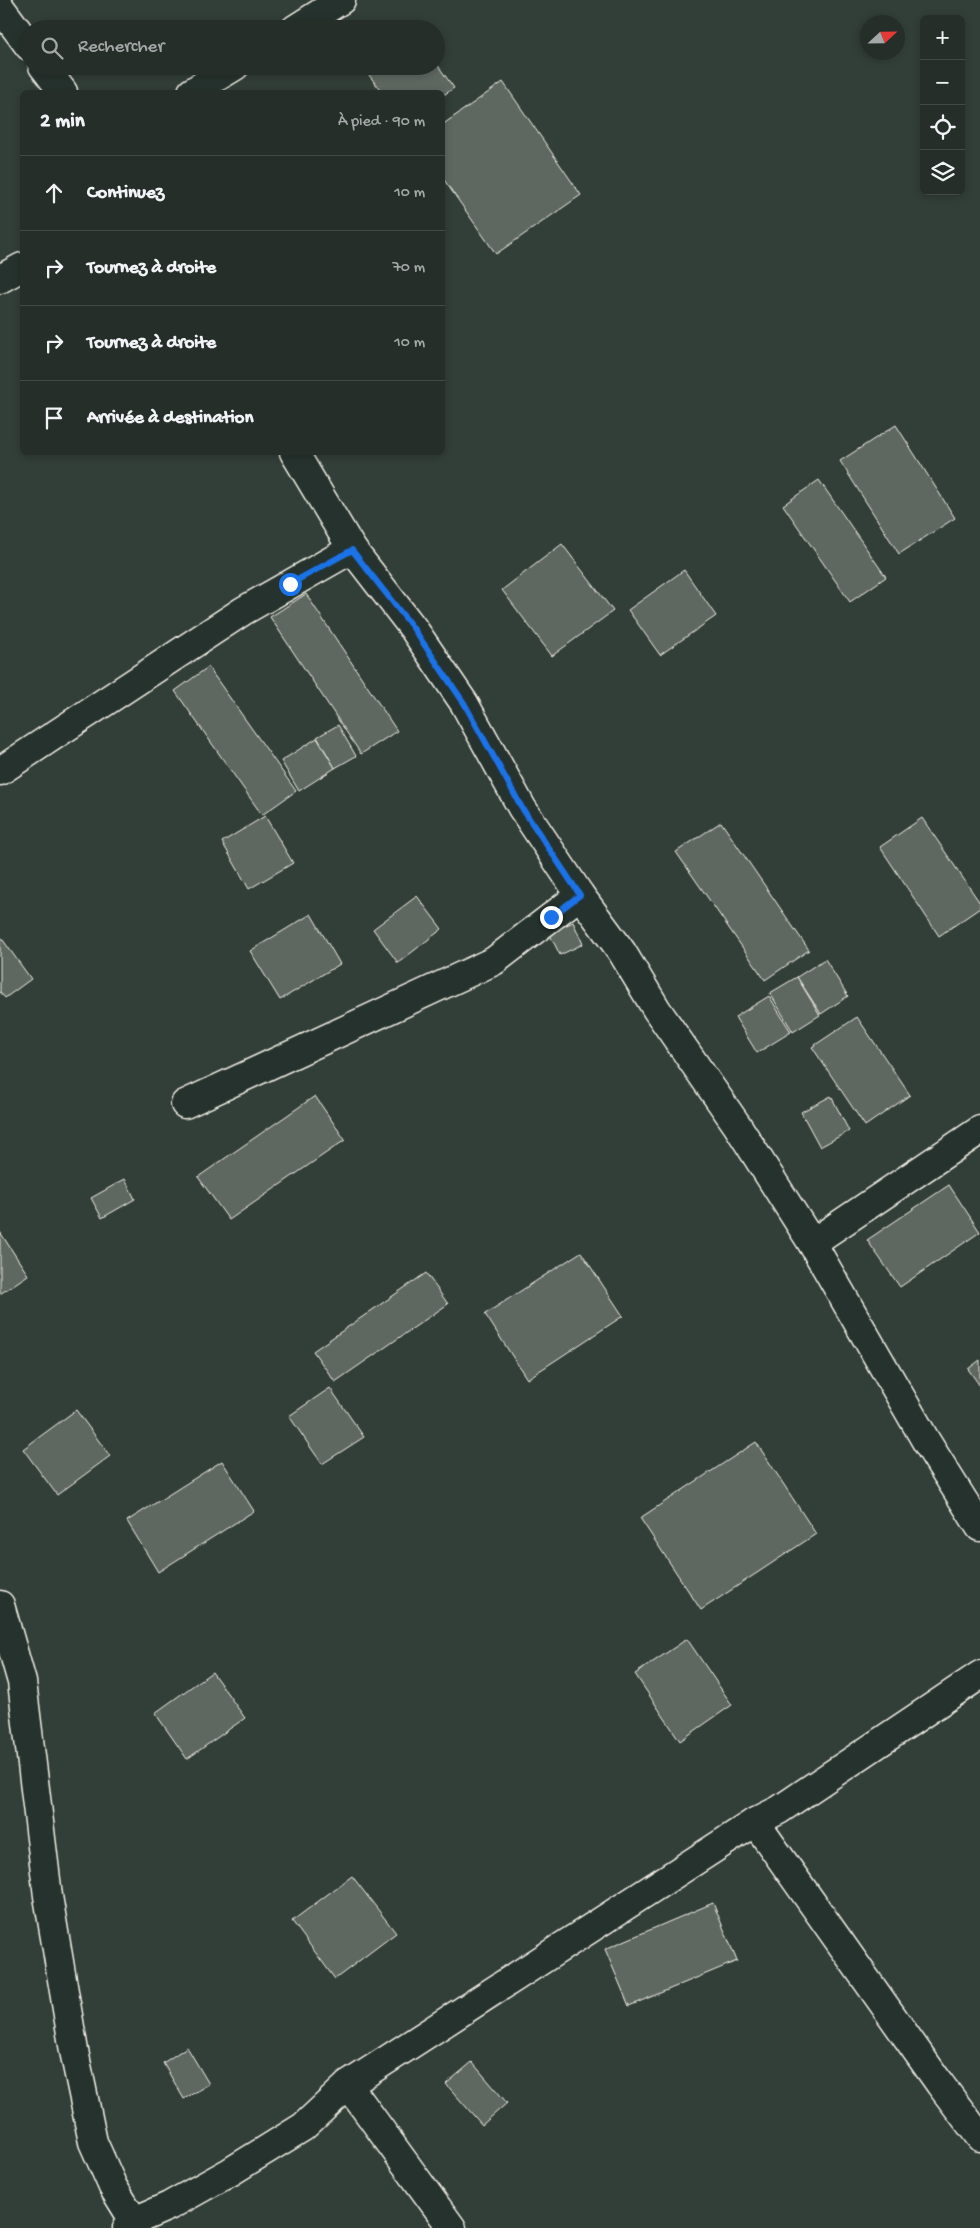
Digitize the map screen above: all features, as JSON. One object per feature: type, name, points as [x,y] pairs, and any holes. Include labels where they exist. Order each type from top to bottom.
[{"type":"street","points":[[310,20],[342,0]]},
{"type":"street","points":[[0,7],[20,34]]},
{"type":"street","points":[[51,75],[62,90]]},
{"type":"street","points":[[195,90],[220,75]]},
{"type":"street","points":[[0,279],[20,269]]},
{"type":"street","points":[[296,455],[352,550],[413,628],[464,703],[522,808],[580,895],[622,952],[657,1010],[736,1125],[812,1243],[926,1441],[980,1527]]},
{"type":"street","points":[[0,771],[243,611],[352,550]]},
{"type":"street","points":[[185,1104],[494,961],[580,895]]},
{"type":"street","points":[[812,1243],[980,1130]]},
{"type":"street","points":[[0,1605],[22,1682],[48,1896],[93,2142],[130,2225],[230,2172],[303,2127],[348,2085],[755,1822],[779,1810],[980,1675]]},
{"type":"street","points":[[0,1653],[22,1682]]},
{"type":"street","points":[[755,1822],[940,2084],[980,2137]]},
{"type":"street","points":[[348,2085],[452,2228]]},
{"type":"building","points":[[369,75],[445,75],[454,88],[445,94],[445,90],[380,90]]},
{"type":"building","points":[[503,82],[581,195],[496,254],[445,181],[445,123]]},
{"type":"building","points":[[896,425],[955,518],[899,554],[840,461]]},
{"type":"building","points":[[819,480],[886,577],[850,602],[783,505]]},
{"type":"building","points":[[562,544],[613,611],[552,656],[502,590]]},
{"type":"building","points":[[684,570],[716,616],[660,655],[628,610]]},
{"type":"building","points":[[306,594],[397,731],[361,754],[270,617]]},
{"type":"building","points":[[208,667],[296,791],[262,815],[175,691]]},
{"type":"building","points":[[338,725],[356,756],[335,768],[317,737]]},
{"type":"building","points":[[317,738],[335,768],[299,791],[281,761]]},
{"type":"building","points":[[265,816],[293,863],[249,889],[222,842]]},
{"type":"building","points":[[922,818],[980,903],[980,908],[939,936],[880,847]]},
{"type":"building","points":[[721,822],[809,950],[765,980],[676,852]]},
{"type":"building","points":[[417,896],[442,929],[398,963],[373,929]]},
{"type":"building","points":[[311,914],[340,964],[280,1000],[250,951]]},
{"type":"building","points":[[573,922],[583,944],[560,955],[549,933]]},
{"type":"building","points":[[0,936],[31,979],[5,998],[0,992]]},
{"type":"building","points":[[825,959],[848,996],[821,1014],[797,977]]},
{"type":"building","points":[[797,977],[820,1015],[793,1032],[770,993]]},
{"type":"building","points":[[769,996],[791,1032],[757,1053],[735,1017]]},
{"type":"building","points":[[857,1017],[910,1095],[865,1126],[812,1047]]},
{"type":"building","points":[[315,1096],[345,1140],[229,1220],[198,1177]]},
{"type":"building","points":[[831,1096],[849,1131],[820,1147],[801,1112]]},
{"type":"building","points":[[125,1179],[135,1199],[102,1218],[91,1198]]},
{"type":"building","points":[[949,1185],[980,1232],[900,1287],[867,1240]]},
{"type":"building","points":[[0,1232],[28,1275],[0,1294]]},
{"type":"building","points":[[581,1252],[623,1316],[527,1379],[485,1314]]},
{"type":"building","points":[[426,1273],[448,1304],[335,1382],[313,1351]]},
{"type":"building","points":[[980,1360],[980,1386],[968,1369]]},
{"type":"building","points":[[330,1388],[364,1437],[322,1464],[289,1416]]},
{"type":"building","points":[[76,1410],[110,1456],[57,1495],[23,1449]]},
{"type":"building","points":[[756,1442],[816,1534],[701,1610],[640,1518]]},
{"type":"building","points":[[222,1461],[254,1511],[158,1572],[127,1521]]},
{"type":"building","points":[[687,1639],[732,1705],[680,1741],[635,1674]]},
{"type":"building","points":[[212,1672],[245,1718],[187,1759],[155,1713]]},
{"type":"building","points":[[352,1876],[396,1933],[335,1979],[292,1921]]},
{"type":"building","points":[[713,1903],[737,1961],[629,2006],[605,1949]]},
{"type":"building","points":[[187,2047],[209,2084],[184,2099],[163,2063]]},
{"type":"building","points":[[472,2062],[507,2103],[482,2125],[446,2084]]},
{"type":"route","points":[[290,584],[352,550],[401,612],[464,703],[522,808],[580,895],[551,917]]}]
